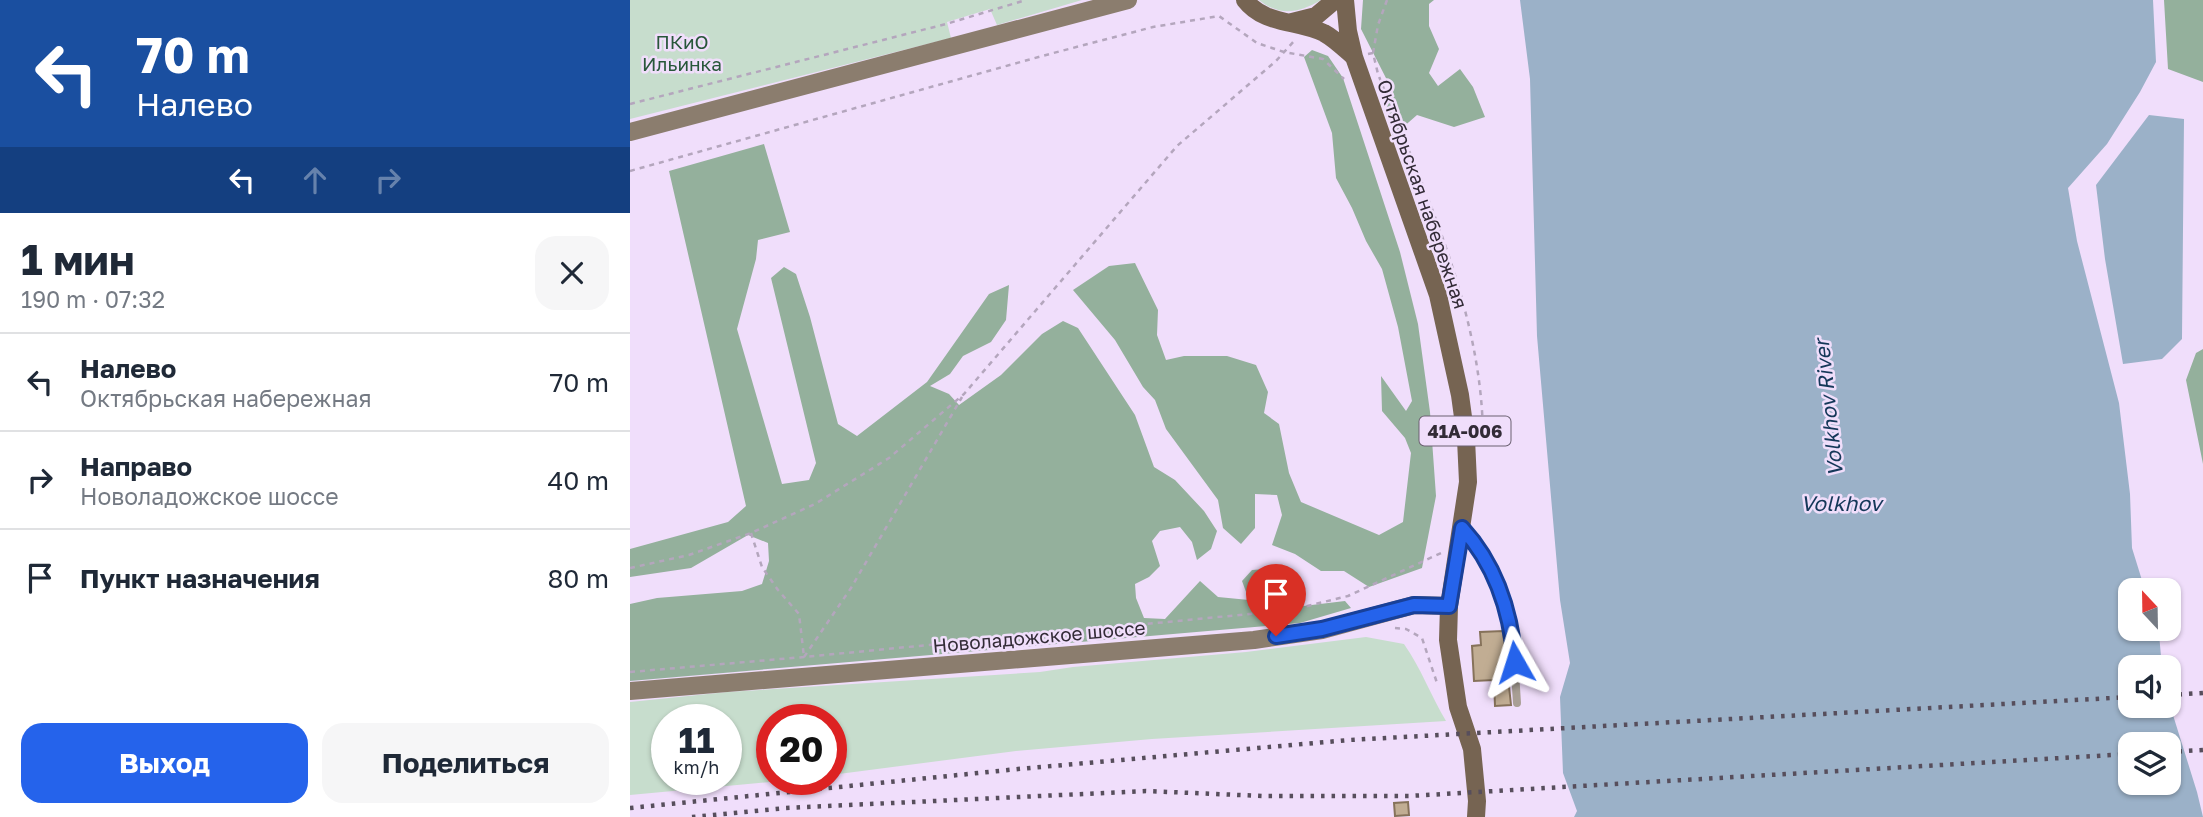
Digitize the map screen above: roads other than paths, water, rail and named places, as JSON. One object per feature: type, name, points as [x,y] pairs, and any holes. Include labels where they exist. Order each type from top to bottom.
[{"type":"main road","points":[[630,132],[1128,0]]},
{"type":"main road","points":[[1238,0],[1263,16],[1324,33],[1354,57]]},
{"type":"main road","points":[[1245,0],[1263,16]]},
{"type":"main road","points":[[1299,24],[1315,16],[1335,0]]},
{"type":"main road","name":"Октябрьская набережная","points":[[1345,0],[1354,57],[1438,295],[1460,395],[1468,482],[1449,606],[1448,640],[1458,707],[1472,749],[1476,817]]},
{"type":"main road","name":"Новоладожское шоссе","points":[[630,691],[1254,640],[1322,629],[1414,605],[1449,606]]},
{"type":"lane","points":[[1462,528],[1488,563],[1510,622],[1517,703]]},
{"type":"water","name":"Volkhov","points":[[1520,0],[2153,0],[2156,62],[2107,144],[2068,188],[2077,241],[2119,403],[2130,494],[2132,548],[2141,578],[2118,578],[2118,641],[2160,641],[2161,655],[2118,655],[2118,718],[2174,718],[2178,732],[2118,732],[2118,795],[2181,795],[2181,741],[2203,817],[1574,817],[1577,811],[1563,773],[1560,697],[1570,663],[1560,600],[1537,336],[1530,79]]},
{"type":"water","points":[[2149,115],[2184,119],[2182,339],[2162,359],[2123,364],[2105,259],[2096,185]]},
{"type":"railway","points":[[2181,694],[2203,693]]},
{"type":"railway","points":[[630,808],[1018,769],[1349,740],[2118,698]]},
{"type":"railway","points":[[2181,751],[2203,750]]},
{"type":"railway","points":[[692,817],[786,808],[1146,791],[1263,796],[1409,796],[2118,755]]},
{"type":"park label","name":"ПКиО Ильинка","points":[[682,52]]},
{"type":"water label","name":"Volkhov River","points":[[1828,408]]}]
